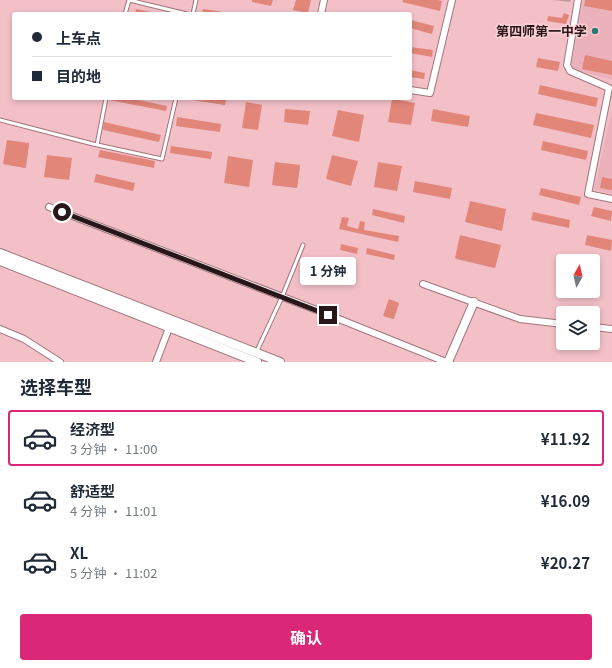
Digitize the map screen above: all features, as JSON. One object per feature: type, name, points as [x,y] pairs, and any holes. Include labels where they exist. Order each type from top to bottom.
[{"type":"main road","points":[[0,253],[280,362]]},
{"type":"main road","points":[[0,261],[257,362]]},
{"type":"main road","points":[[447,362],[474,302]]},
{"type":"street","points":[[321,12],[324,0]]},
{"type":"street","points":[[412,90],[430,93],[452,0]]},
{"type":"street","points":[[578,0],[567,65],[570,71],[609,88],[588,194],[612,200]]},
{"type":"street","points":[[49,207],[447,362]]},
{"type":"street","points":[[423,284],[520,319],[556,323]]},
{"type":"street","points":[[0,328],[24,338],[60,362]]},
{"type":"street","points":[[156,362],[169,328]]},
{"type":"street","points":[[600,329],[612,330]]},
{"type":"lane","points":[[126,12],[129,0],[179,12]]},
{"type":"lane","points":[[193,12],[196,0]]},
{"type":"lane","points":[[97,145],[106,100]]},
{"type":"lane","points":[[0,120],[97,145],[162,159],[176,100]]},
{"type":"lane","points":[[256,352],[282,297],[303,245]]},
{"type":"shaded area","name":"第四师第一中学","points":[[583,0],[612,0],[612,80],[573,69],[572,61]]},
{"type":"shaded area","points":[[612,108],[612,194],[594,190]]},
{"type":"building","points":[[252,0],[273,0],[271,6],[252,2]]},
{"type":"building","points":[[296,0],[311,0],[308,12],[293,10]]},
{"type":"building","points":[[403,0],[442,1],[440,11],[402,2]]},
{"type":"building","points":[[585,0],[612,0],[612,11],[584,6]]},
{"type":"building","points":[[136,9],[151,12],[135,12]]},
{"type":"building","points":[[203,9],[223,12],[202,12]]},
{"type":"building","points":[[564,13],[569,15],[566,24],[547,21],[548,16],[562,18]]},
{"type":"building","points":[[412,20],[434,26],[432,34],[412,29]]},
{"type":"building","points":[[412,47],[433,50],[432,57],[412,53]]},
{"type":"building","points":[[585,55],[612,61],[612,75],[582,69]]},
{"type":"building","points":[[538,58],[560,62],[558,71],[536,67]]},
{"type":"building","points":[[412,70],[425,73],[424,79],[412,77]]},
{"type":"building","points":[[540,85],[598,98],[596,107],[538,94]]},
{"type":"building","points":[[109,100],[138,100],[167,106],[166,111]]},
{"type":"building","points":[[193,100],[226,100],[225,105]]},
{"type":"building","points":[[392,100],[415,103],[411,125],[388,122]]},
{"type":"building","points":[[246,102],[262,105],[258,130],[242,128]]},
{"type":"building","points":[[285,109],[310,111],[308,125],[284,122]]},
{"type":"building","points":[[433,109],[470,116],[468,127],[431,121]]},
{"type":"building","points":[[338,110],[364,115],[359,142],[332,136]]},
{"type":"building","points":[[536,113],[594,125],[591,138],[533,125]]},
{"type":"building","points":[[177,117],[221,124],[220,132],[176,126]]},
{"type":"building","points":[[104,122],[161,135],[159,142],[103,130]]},
{"type":"building","points":[[7,140],[29,143],[25,168],[3,164]]},
{"type":"building","points":[[543,141],[588,151],[586,160],[541,150]]},
{"type":"building","points":[[171,146],[212,152],[211,159],[170,153]]},
{"type":"building","points":[[100,150],[155,161],[154,168],[98,157]]},
{"type":"building","points":[[47,155],[72,158],[69,180],[44,177]]},
{"type":"building","points":[[332,155],[358,161],[351,186],[326,179]]},
{"type":"building","points":[[228,156],[253,160],[249,187],[224,183]]},
{"type":"building","points":[[275,162],[300,165],[297,188],[272,185]]},
{"type":"building","points":[[378,162],[402,166],[397,191],[374,187]]},
{"type":"building","points":[[96,174],[135,183],[133,191],[94,182]]},
{"type":"building","points":[[602,177],[612,179],[612,190],[600,188]]},
{"type":"building","points":[[415,181],[452,188],[450,199],[413,192]]},
{"type":"building","points":[[541,188],[581,197],[579,205],[539,195]]},
{"type":"building","points":[[470,201],[506,209],[502,231],[465,222]]},
{"type":"building","points":[[594,207],[612,211],[611,221],[591,216]]},
{"type":"building","points":[[373,209],[405,216],[404,223],[372,215]]},
{"type":"building","points":[[533,212],[570,220],[569,228],[531,220]]},
{"type":"building","points":[[342,217],[349,218],[347,226],[358,229],[360,221],[365,222],[364,230],[399,236],[398,242],[339,229]]},
{"type":"building","points":[[460,235],[501,245],[495,268],[455,258]]},
{"type":"building","points":[[587,235],[612,240],[611,251],[585,245]]},
{"type":"building","points":[[341,244],[358,248],[357,254],[340,250]]},
{"type":"building","points":[[367,248],[395,255],[394,260],[366,254]]},
{"type":"building","points":[[389,299],[399,303],[393,319],[383,316]]},
{"type":"place","name":"第四师第一中学","points":[[595,31]]},
{"type":"route","points":[[62,212],[328,315]]}]
